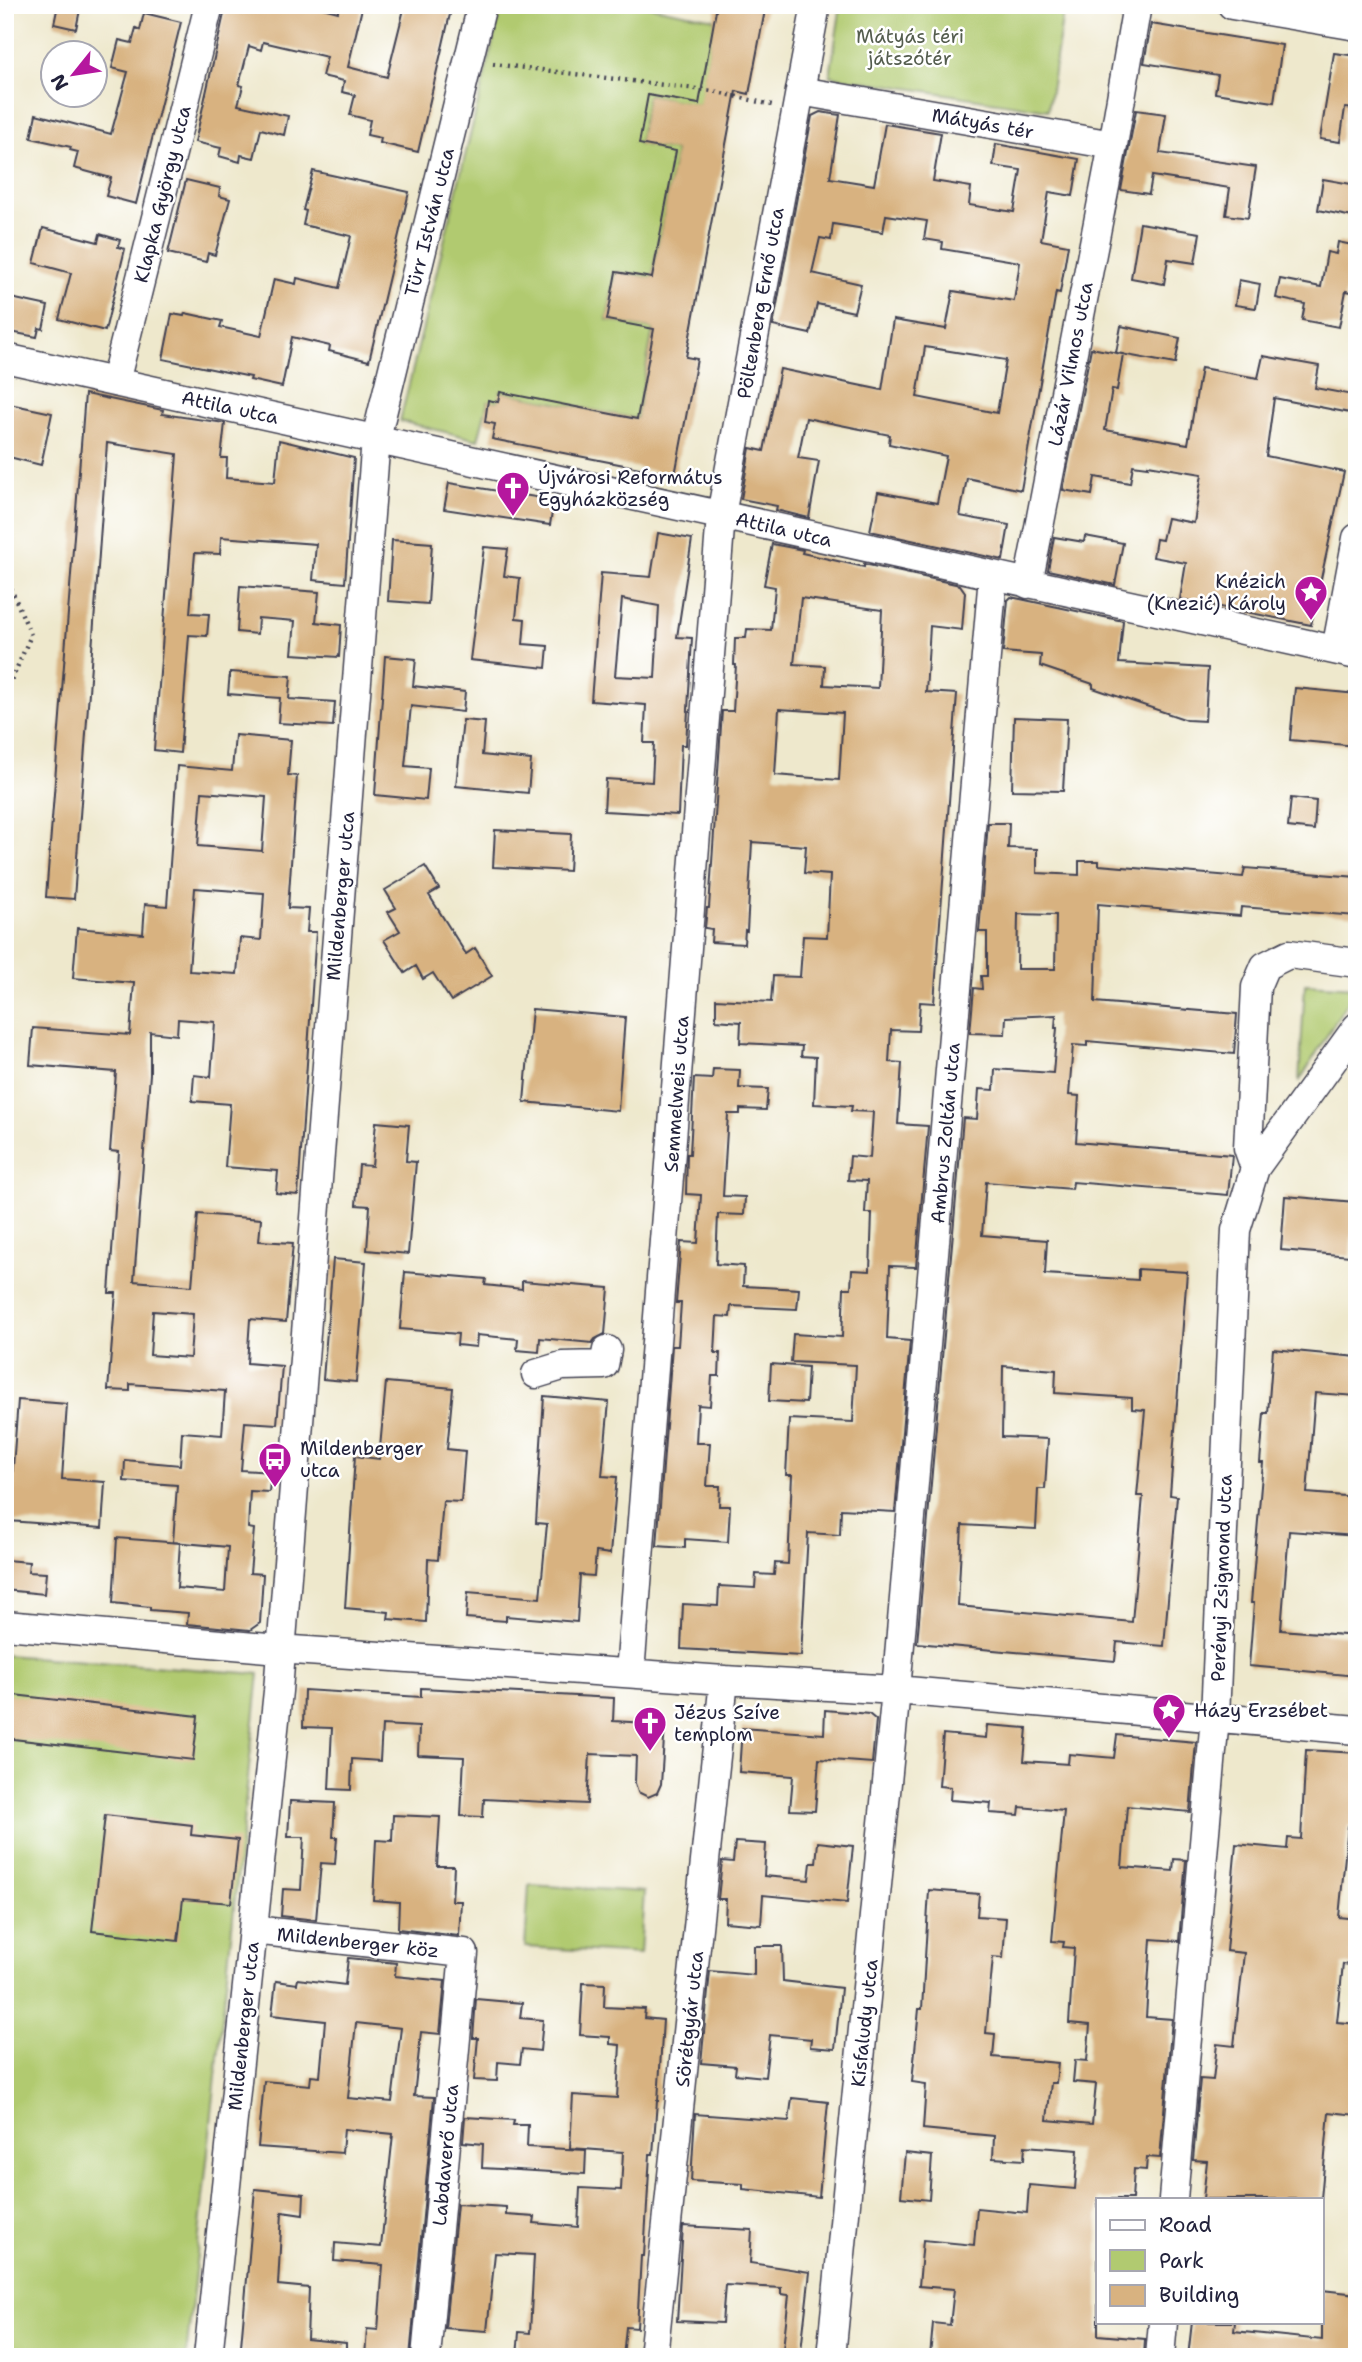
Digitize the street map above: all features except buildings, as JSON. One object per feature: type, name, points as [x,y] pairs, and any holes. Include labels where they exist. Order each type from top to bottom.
[{"type":"street","name":"Klapka György utca","points":[[115,382],[209,5]]},
{"type":"street","name":"Türr István utca","points":[[376,438],[482,5]]},
{"type":"street","points":[[798,101],[816,5]]},
{"type":"street","points":[[1113,145],[1137,5]]},
{"type":"street","points":[[1232,5],[1357,26]]},
{"type":"street","name":"Mátyás tér","points":[[798,101],[1113,145]]},
{"type":"street","name":"Pöltenberg Ernő utca","points":[[721,515],[798,101]]},
{"type":"street","name":"Lázár Vilmos utca","points":[[1028,584],[1113,145]]},
{"type":"street","name":"Attila utca","points":[[5,358],[1347,652]]},
{"type":"street","name":"Mildenberger utca","points":[[208,2357],[278,1692],[279,1649],[376,438]]},
{"type":"street","name":"Semmelweis utca","points":[[630,1673],[721,515]]},
{"type":"street","points":[[1347,652],[1357,538]]},
{"type":"street","name":"Ambrus Zoltán utca","points":[[896,1690],[993,576]]},
{"type":"street","name":"Perényi Zsigmond utca","points":[[1255,1168],[1248,1148],[1256,988],[1265,966],[1289,954],[1357,963]]},
{"type":"street","name":"Perényi Zsigmond utca","points":[[1173,2198],[1215,1717],[1236,1230],[1255,1168],[1357,1027]]},
{"type":"street","points":[[536,1374],[562,1366],[604,1365],[607,1350]]},
{"type":"street","points":[[5,1625],[279,1649],[896,1690],[1357,1730]]},
{"type":"street","name":"Sörétgyár utca","points":[[653,2357],[724,1680]]},
{"type":"street","name":"Kisfaludy utca","points":[[831,2357],[896,1690]]},
{"type":"street","name":"Mildenberger köz","points":[[253,1930],[464,1953]]},
{"type":"street","name":"Labdaverő utca","points":[[426,2357],[464,1953]]},
{"type":"street","points":[[1160,2357],[1163,2324]]},
{"type":"path","points":[[469,60],[798,101]]},
{"type":"path","points":[[5,575],[31,635],[10,684],[5,686]]},
{"type":"green space","points":[[502,5],[642,5],[715,19],[700,105],[648,95],[639,144],[676,151],[652,278],[616,272],[607,320],[653,329],[637,419],[500,392],[498,402],[488,401],[478,440],[400,421]]},
{"type":"green space","name":"Mátyás téri játszótér","points":[[841,5],[1011,5],[1063,13],[1048,110],[830,76]]},
{"type":"green space","points":[[1305,984],[1356,987],[1299,1082]]},
{"type":"green space","points":[[5,1655],[259,1674],[186,2357],[5,2357]]},
{"type":"green space","points":[[529,1885],[644,1892],[640,1954],[525,1947]]},
{"type":"place","name":"Újvárosi Református Egyházközség","points":[[513,518]]},
{"type":"place","name":"Knézich (Knezić) Károly","points":[[1311,622]]},
{"type":"place","name":"Mildenberger utca","points":[[275,1489]]},
{"type":"place","name":"Házy Erzsébet","points":[[1169,1740]]},
{"type":"place","name":"Jézus Szíve templom","points":[[650,1753]]}]
